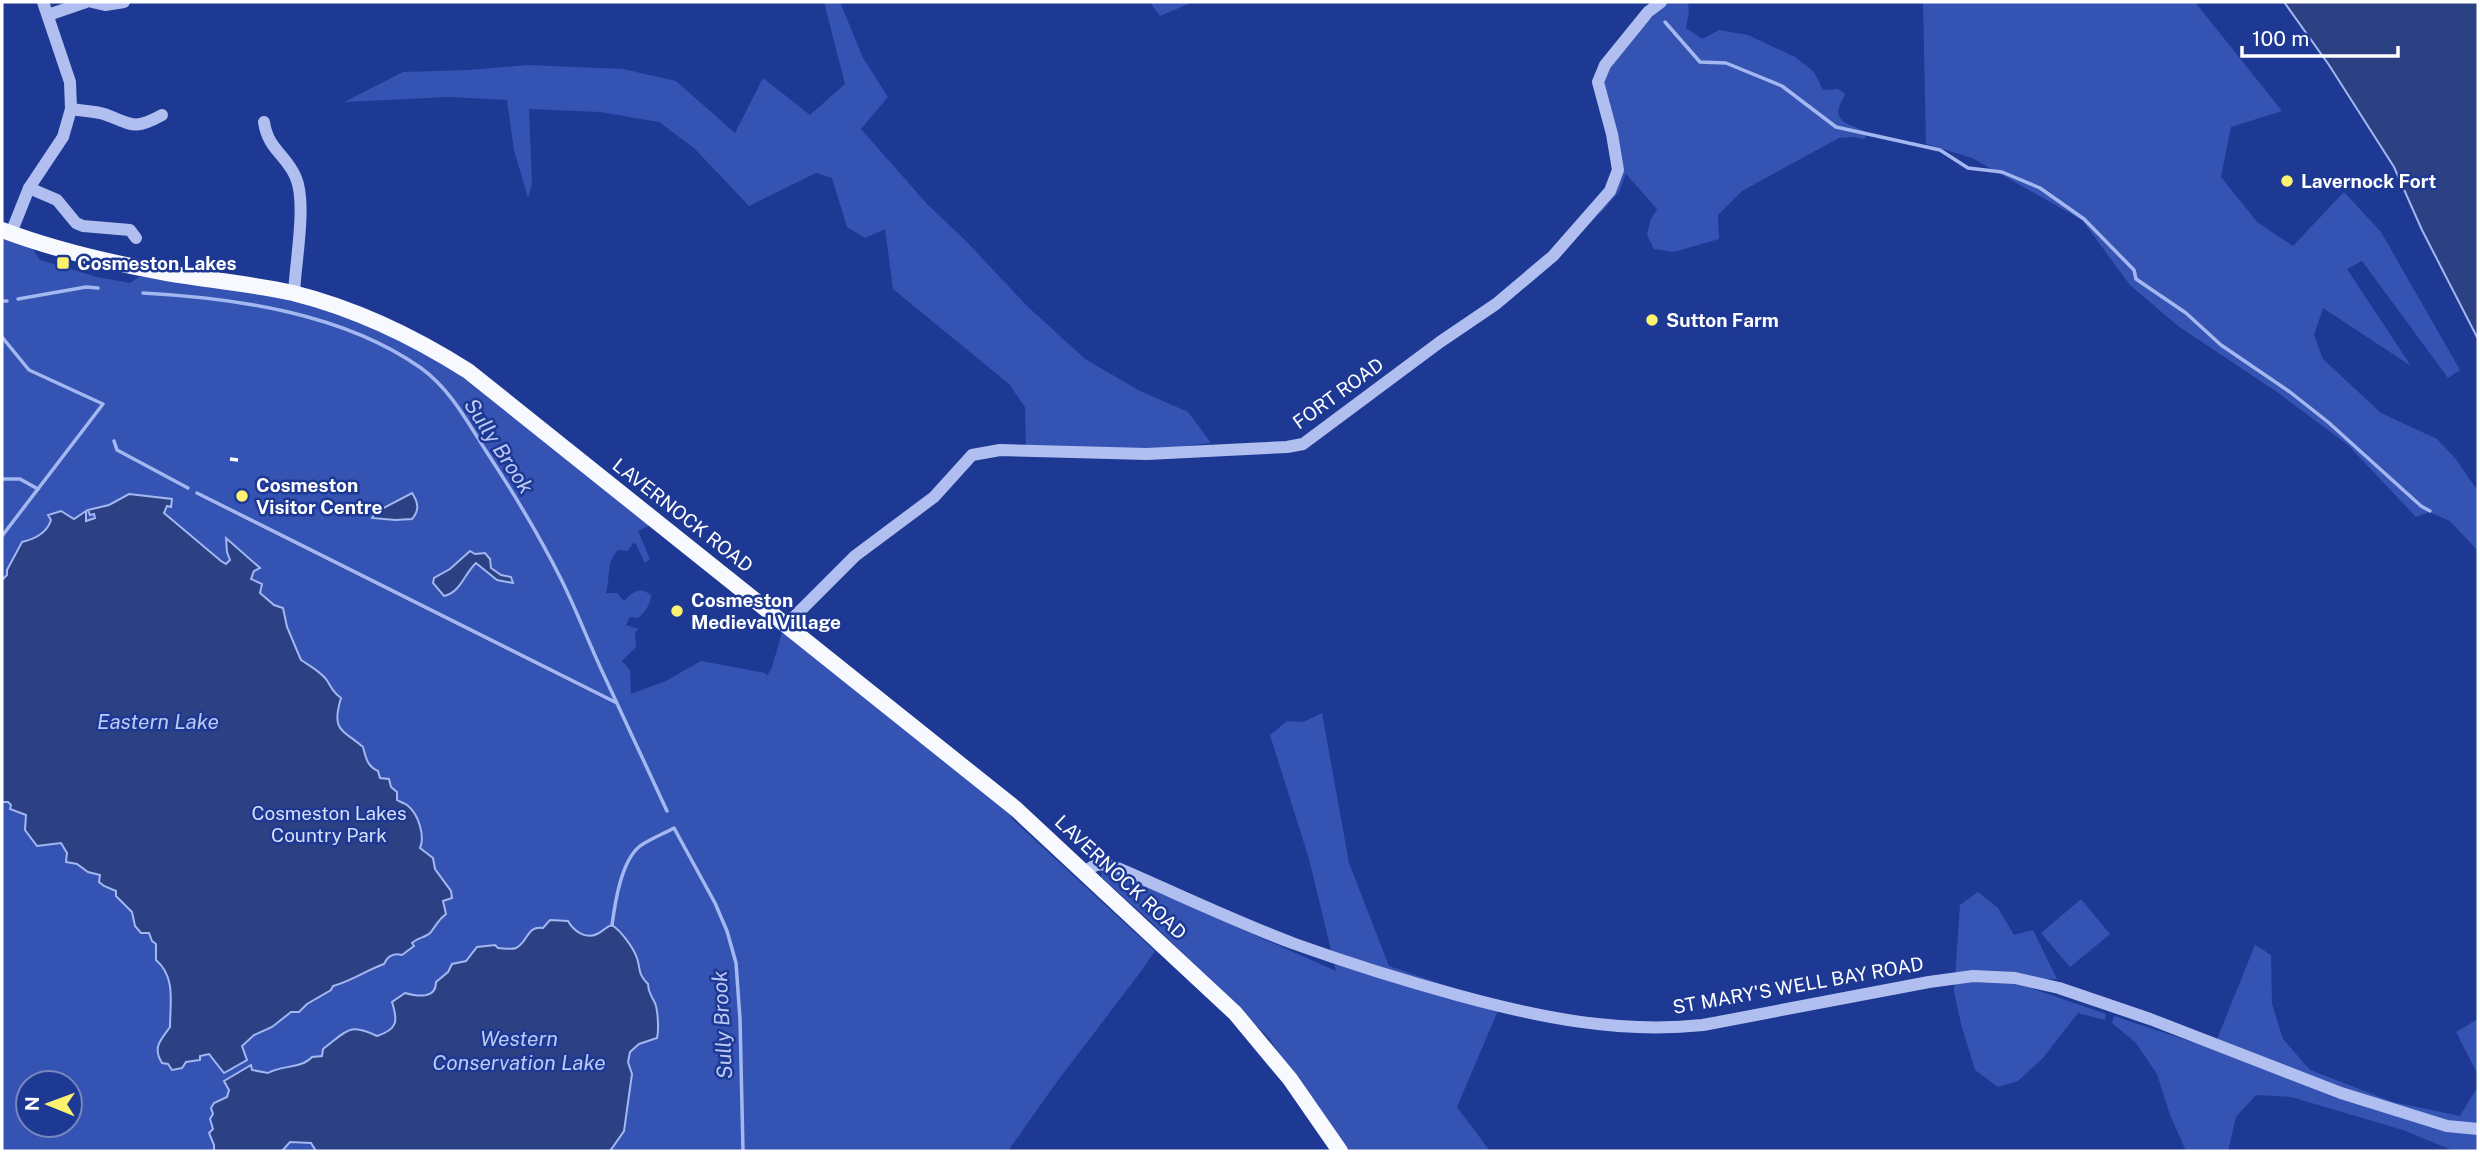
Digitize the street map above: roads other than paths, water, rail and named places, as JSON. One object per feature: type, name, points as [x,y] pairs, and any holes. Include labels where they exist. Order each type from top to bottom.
[{"type":"main road","name":"LAVERNOCK ROAD","points":[[6,232],[54,248],[121,264],[294,294],[357,313],[398,331],[468,371],[982,779],[1086,872],[1199,978],[1258,1039],[1290,1079],[1340,1151]]},
{"type":"street","points":[[6,232],[29,188],[63,137],[71,109],[70,82],[43,2]]},
{"type":"street","points":[[48,15],[86,2]]},
{"type":"street","points":[[92,2],[105,5],[124,2]]},
{"type":"street","name":"FORT ROAD","points":[[787,624],[855,556],[934,497],[972,455],[1000,450],[1147,454],[1303,444],[1505,296],[1553,256],[1610,191],[1618,170],[1612,134],[1598,82],[1605,65],[1648,12],[1661,2]]},
{"type":"street","points":[[71,109],[105,114],[122,124],[132,125],[162,115]]},
{"type":"street","points":[[264,122],[269,142],[291,169],[299,191],[294,294]]},
{"type":"street","points":[[29,188],[57,200],[76,223],[130,230],[136,238]]},
{"type":"street","name":"ST MARY'S WELL BAY ROAD","points":[[1086,872],[1090,867],[1102,864],[1119,869],[1295,943],[1387,975],[1496,1005],[1607,1026],[1653,1028],[1703,1025],[1929,982],[1973,976],[2015,978],[2059,988],[2150,1019],[2342,1093],[2447,1126],[2478,1129]]},
{"type":"water","points":[[2284,2],[2478,2],[2478,339],[2422,230],[2394,167],[2329,65]]},
{"type":"water","points":[[412,493],[417,506],[412,519],[372,518],[376,512]]},
{"type":"water","name":"Eastern Lake","points":[[129,494],[172,499],[171,507],[167,506],[164,513],[221,561],[226,564],[230,560],[226,538],[260,568],[254,571],[251,579],[262,584],[260,593],[274,605],[283,608],[287,627],[301,660],[323,676],[341,698],[337,717],[340,728],[363,747],[369,764],[378,771],[380,778],[389,779],[391,787],[397,792],[397,800],[407,805],[415,814],[421,832],[420,848],[433,858],[435,869],[451,891],[452,898],[443,901],[446,914],[429,934],[412,943],[414,946],[402,955],[391,955],[384,964],[333,986],[299,1012],[291,1012],[272,1027],[254,1035],[242,1046],[247,1060],[224,1073],[209,1054],[200,1056],[200,1060],[186,1062],[182,1068],[172,1070],[168,1064],[162,1063],[158,1048],[170,1027],[170,991],[167,974],[156,960],[156,944],[149,933],[141,933],[135,926],[132,912],[116,896],[116,891],[99,882],[100,875],[66,862],[67,853],[61,843],[37,846],[25,830],[26,815],[10,809],[8,802],[2,802],[2,580],[22,542],[36,537],[47,528],[51,520],[48,515],[61,511],[74,519],[86,511],[86,521],[95,518],[88,510],[109,505]]},
{"type":"water","points":[[470,551],[475,554],[485,553],[490,559],[491,568],[501,575],[511,577],[513,583],[497,580],[476,563],[458,587],[444,596],[433,583],[434,578],[450,569]]},
{"type":"water","name":"Western Conservation Lake","points":[[550,920],[568,921],[576,931],[588,936],[612,925],[635,954],[655,1004],[658,1019],[657,1038],[639,1044],[630,1052],[628,1062],[632,1074],[624,1131],[610,1151],[316,1151],[311,1143],[290,1142],[282,1151],[214,1151],[209,1133],[213,1129],[211,1108],[214,1103],[227,1097],[229,1090],[224,1081],[251,1065],[252,1070],[268,1073],[322,1056],[323,1049],[348,1030],[360,1030],[377,1036],[384,1033],[395,1023],[392,1002],[405,993],[420,996],[433,992],[436,982],[448,972],[452,964],[466,961],[477,947],[495,945],[498,948],[516,948],[531,931],[543,928]]},
{"type":"waterway","points":[[1665,22],[1700,62],[1726,63],[1782,86],[1836,127],[1940,150],[1968,168],[2002,172],[2040,188],[2084,219],[2134,270],[2136,279],[2186,313],[2221,345],[2290,392],[2430,511]]},
{"type":"waterway","name":"Sully Brook","points":[[18,299],[86,287],[98,288]]},
{"type":"waterway","name":"Sully Brook","points":[[143,293],[251,304],[323,321],[390,349],[431,376],[465,417],[553,563],[667,811]]},
{"type":"waterway","points":[[2,301],[7,301]]},
{"type":"waterway","points":[[2,337],[29,370],[103,404],[2,536]]},
{"type":"waterway","points":[[114,441],[117,450],[188,488]]},
{"type":"waterway","points":[[2,479],[20,479],[38,489]]},
{"type":"waterway","points":[[197,493],[615,702]]},
{"type":"waterway","name":"Sully Brook","points":[[612,925],[620,883],[633,853],[644,843],[674,828],[715,903],[736,963],[743,1151]]},
{"type":"railway","points":[[230,459],[238,460]]},
{"type":"place","name":"Lavernock Fort","points":[[2287,181]]},
{"type":"place","name":"Cosmeston Lakes","points":[[63,263]]},
{"type":"place","name":"Sutton Farm","points":[[1652,320]]},
{"type":"place","name":"Cosmeston Visitor Centre","points":[[242,496]]},
{"type":"place","name":"Cosmeston Medieval Village","points":[[677,611]]},
{"type":"park label","name":"Cosmeston Lakes Country Park","points":[[329,824]]}]
